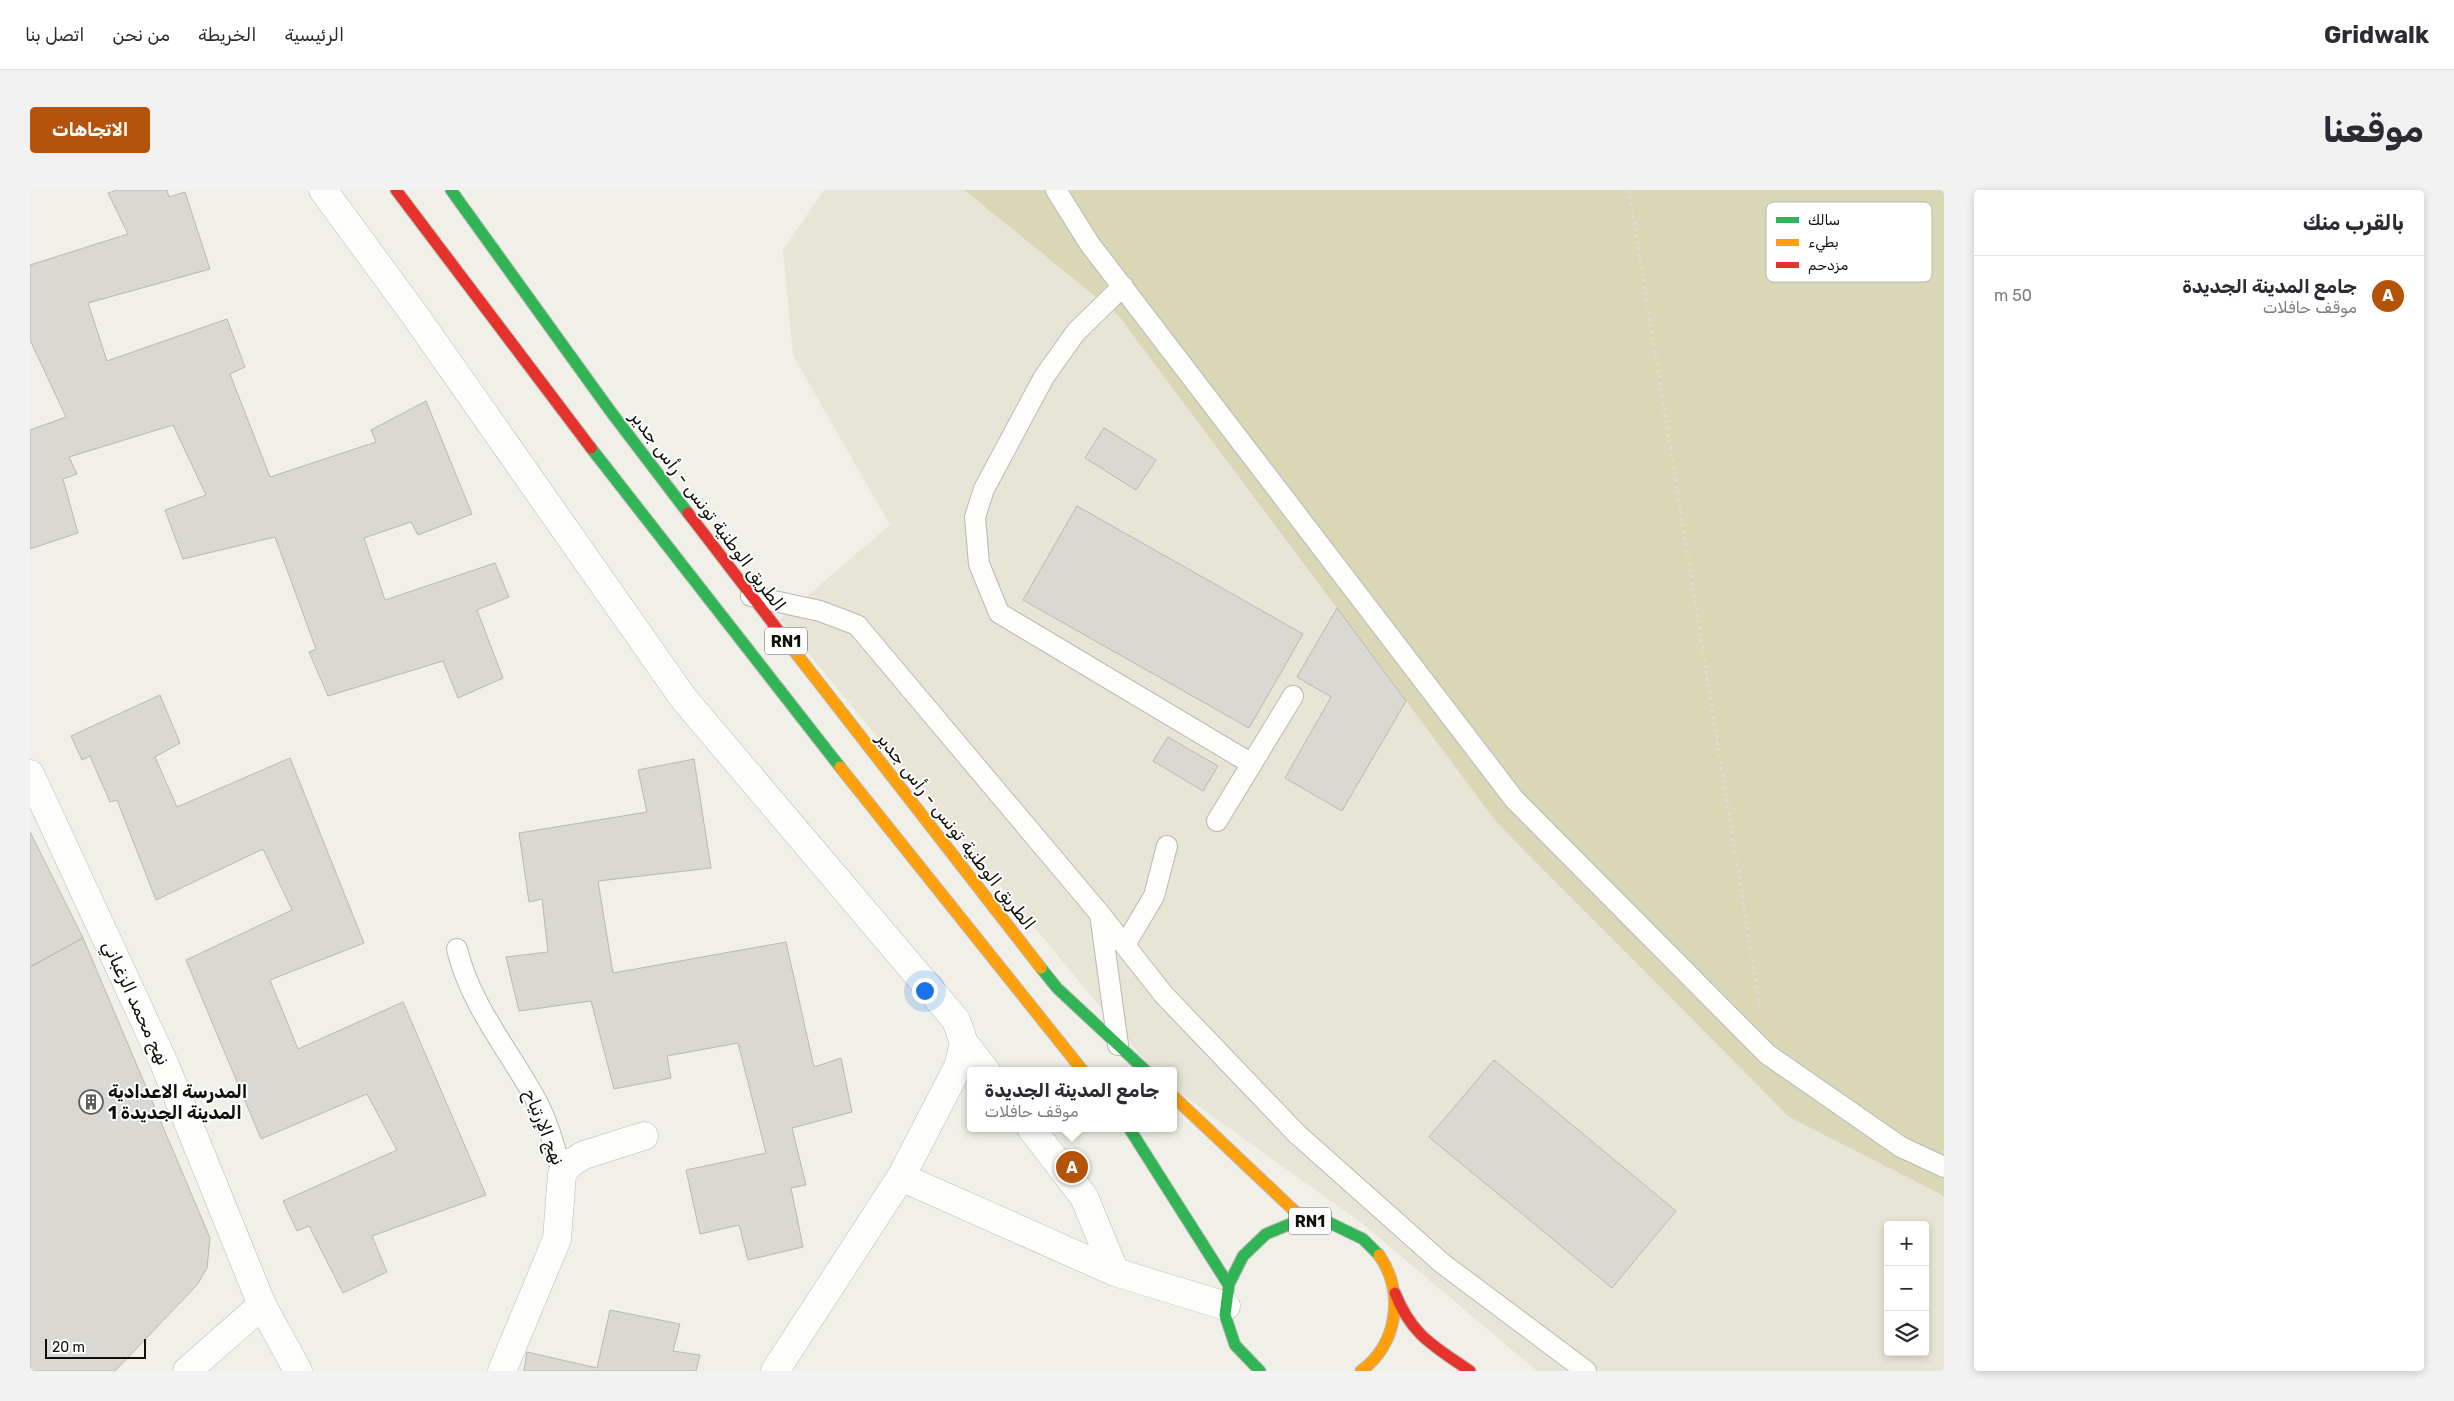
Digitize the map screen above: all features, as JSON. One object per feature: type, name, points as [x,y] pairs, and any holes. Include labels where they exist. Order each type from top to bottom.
[{"type":"main road","name":"RN1","points":[[396,190],[499,329],[719,613],[1080,1067]]},
{"type":"main road","name":"الطريق الوطنية تونس - رأس جدير","points":[[451,190],[505,262],[611,412],[751,596],[1057,988],[1142,1067]]},
{"type":"main road","name":"RN1","points":[[1177,1100],[1304,1220]]},
{"type":"main road","points":[[1131,1132],[1196,1236],[1227,1295],[1229,1328],[1238,1348],[1252,1365],[1260,1371]]},
{"type":"main road","name":"RN1","points":[[1227,1295],[1238,1260],[1256,1240],[1278,1226],[1304,1220],[1329,1222],[1352,1231],[1372,1246],[1386,1267],[1404,1315],[1439,1349],[1470,1371]]},
{"type":"main road","name":"RN1","points":[[1365,1370],[1384,1347],[1394,1320],[1394,1291]]},
{"type":"street","points":[[323,190],[414,314],[684,699],[956,1020],[964,1043],[983,1067]]},
{"type":"street","name":"نهج محمد الزغباني","points":[[30,774],[164,1063],[262,1305],[298,1371]]},
{"type":"street","points":[[778,1370],[901,1176],[958,1067],[964,1043]]},
{"type":"street","points":[[1034,1132],[1084,1197],[1115,1272]]},
{"type":"street","points":[[562,1174],[569,1164],[584,1155],[644,1136]]},
{"type":"street","name":"نهج الإرتياح","points":[[502,1371],[557,1239],[562,1174]]},
{"type":"street","points":[[901,1176],[1115,1272],[1227,1295]]},
{"type":"street","points":[[187,1371],[262,1305]]},
{"type":"lane","points":[[1056,190],[1089,243],[1514,799],[1767,1054],[1902,1147],[1944,1167]]},
{"type":"lane","points":[[1123,286],[1076,332],[1044,376],[984,489],[975,517],[979,564],[998,613],[1252,764]]},
{"type":"lane","points":[[751,596],[820,611],[857,625],[1100,914],[1164,995],[1297,1134],[1442,1264],[1586,1371]]},
{"type":"lane","points":[[1217,821],[1293,696]]},
{"type":"lane","points":[[1125,945],[1154,896],[1167,846]]},
{"type":"lane","points":[[1100,914],[1118,1045]]},
{"type":"lane","name":"نهج الإرتياح","points":[[457,948],[462,972],[486,1018],[536,1099],[553,1139],[562,1174]]},
{"type":"path","points":[[1629,190],[1767,1054]]},
{"type":"shaded area","points":[[824,190],[964,190],[1118,315],[1497,823],[1789,1117],[1944,1196],[1944,1371],[1537,1371],[1363,1224],[1177,1091],[1177,1067],[1150,1067],[780,619],[890,525],[793,355],[783,250]]},
{"type":"shaded area","points":[[964,190],[1944,190],[1944,1196],[1789,1117],[1497,823],[1118,315]]},
{"type":"building","points":[[117,190],[167,190],[169,197],[185,192],[210,269],[88,303],[107,361],[227,319],[245,367],[230,374],[270,477],[376,442],[371,430],[426,401],[472,514],[418,535],[411,522],[364,538],[385,600],[495,563],[509,597],[477,610],[503,678],[458,698],[443,661],[328,696],[309,652],[316,649],[275,537],[183,559],[165,510],[206,495],[173,425],[69,457],[77,474],[63,479],[78,533],[30,549],[30,430],[66,417],[30,340],[30,265],[128,234],[108,193]]},
{"type":"building","points":[[1104,428],[1156,460],[1136,490],[1085,458]]},
{"type":"building","points":[[1077,506],[1303,634],[1249,728],[1023,600]]},
{"type":"building","points":[[1337,608],[1406,701],[1342,811],[1285,778],[1331,697],[1297,677]]},
{"type":"building","points":[[160,695],[180,743],[155,757],[177,807],[290,758],[364,943],[270,980],[298,1049],[403,1002],[486,1195],[372,1236],[387,1272],[343,1293],[309,1226],[297,1231],[283,1201],[397,1150],[367,1094],[261,1139],[186,960],[292,910],[263,849],[156,900],[117,800],[110,802],[90,756],[82,760],[71,736]]},
{"type":"building","points":[[1168,737],[1218,766],[1203,791],[1153,761]]},
{"type":"building","points":[[694,759],[711,868],[598,881],[613,973],[786,942],[814,1067],[841,1058],[852,1112],[792,1128],[806,1185],[791,1188],[803,1247],[748,1260],[739,1225],[700,1234],[686,1170],[766,1153],[738,1043],[667,1056],[671,1078],[614,1089],[591,1001],[519,1011],[506,957],[548,952],[542,899],[529,902],[519,833],[647,812],[638,770]]},
{"type":"building","points":[[30,832],[83,938],[30,967]]},
{"type":"building","name":"المدرسة الاعدادية المدينة الجديدة 1","points":[[83,938],[210,1238],[207,1268],[197,1285],[115,1371],[30,1371],[30,967]]},
{"type":"building","points":[[1494,1060],[1676,1211],[1612,1288],[1429,1137]]},
{"type":"building","points":[[610,1310],[680,1324],[673,1351],[700,1355],[696,1371],[524,1371],[527,1352],[597,1368]]},
{"type":"traffic: fast","points":[[451,190],[611,412],[688,513]]},
{"type":"traffic: fast","points":[[591,448],[840,767]]},
{"type":"traffic: fast","points":[[1041,968],[1057,988],[1142,1067]]},
{"type":"traffic: fast","points":[[1132,1132],[1228,1284]]},
{"type":"traffic: fast","points":[[1260,1371],[1235,1345],[1225,1315],[1229,1284],[1243,1256],[1266,1234],[1295,1222],[1328,1222],[1363,1239],[1379,1255]]},
{"type":"traffic: slow","points":[[788,643],[1041,968]]},
{"type":"traffic: slow","points":[[840,767],[1080,1067]]},
{"type":"traffic: slow","points":[[1177,1100],[1304,1220]]},
{"type":"traffic: slow","points":[[1361,1371],[1383,1347],[1394,1317],[1392,1285],[1379,1255]]},
{"type":"traffic: jam","points":[[396,190],[591,448]]},
{"type":"traffic: jam","points":[[688,513],[788,643]]},
{"type":"traffic: jam","points":[[1395,1293],[1409,1320],[1425,1339],[1470,1371]]},
{"type":"place","name":"المدرسة الاعدادية المدينة الجديدة 1","points":[[91,1102]]},
{"type":"place","name":"جامع المدينة الجديدة","points":[[1072,1167]]}]
